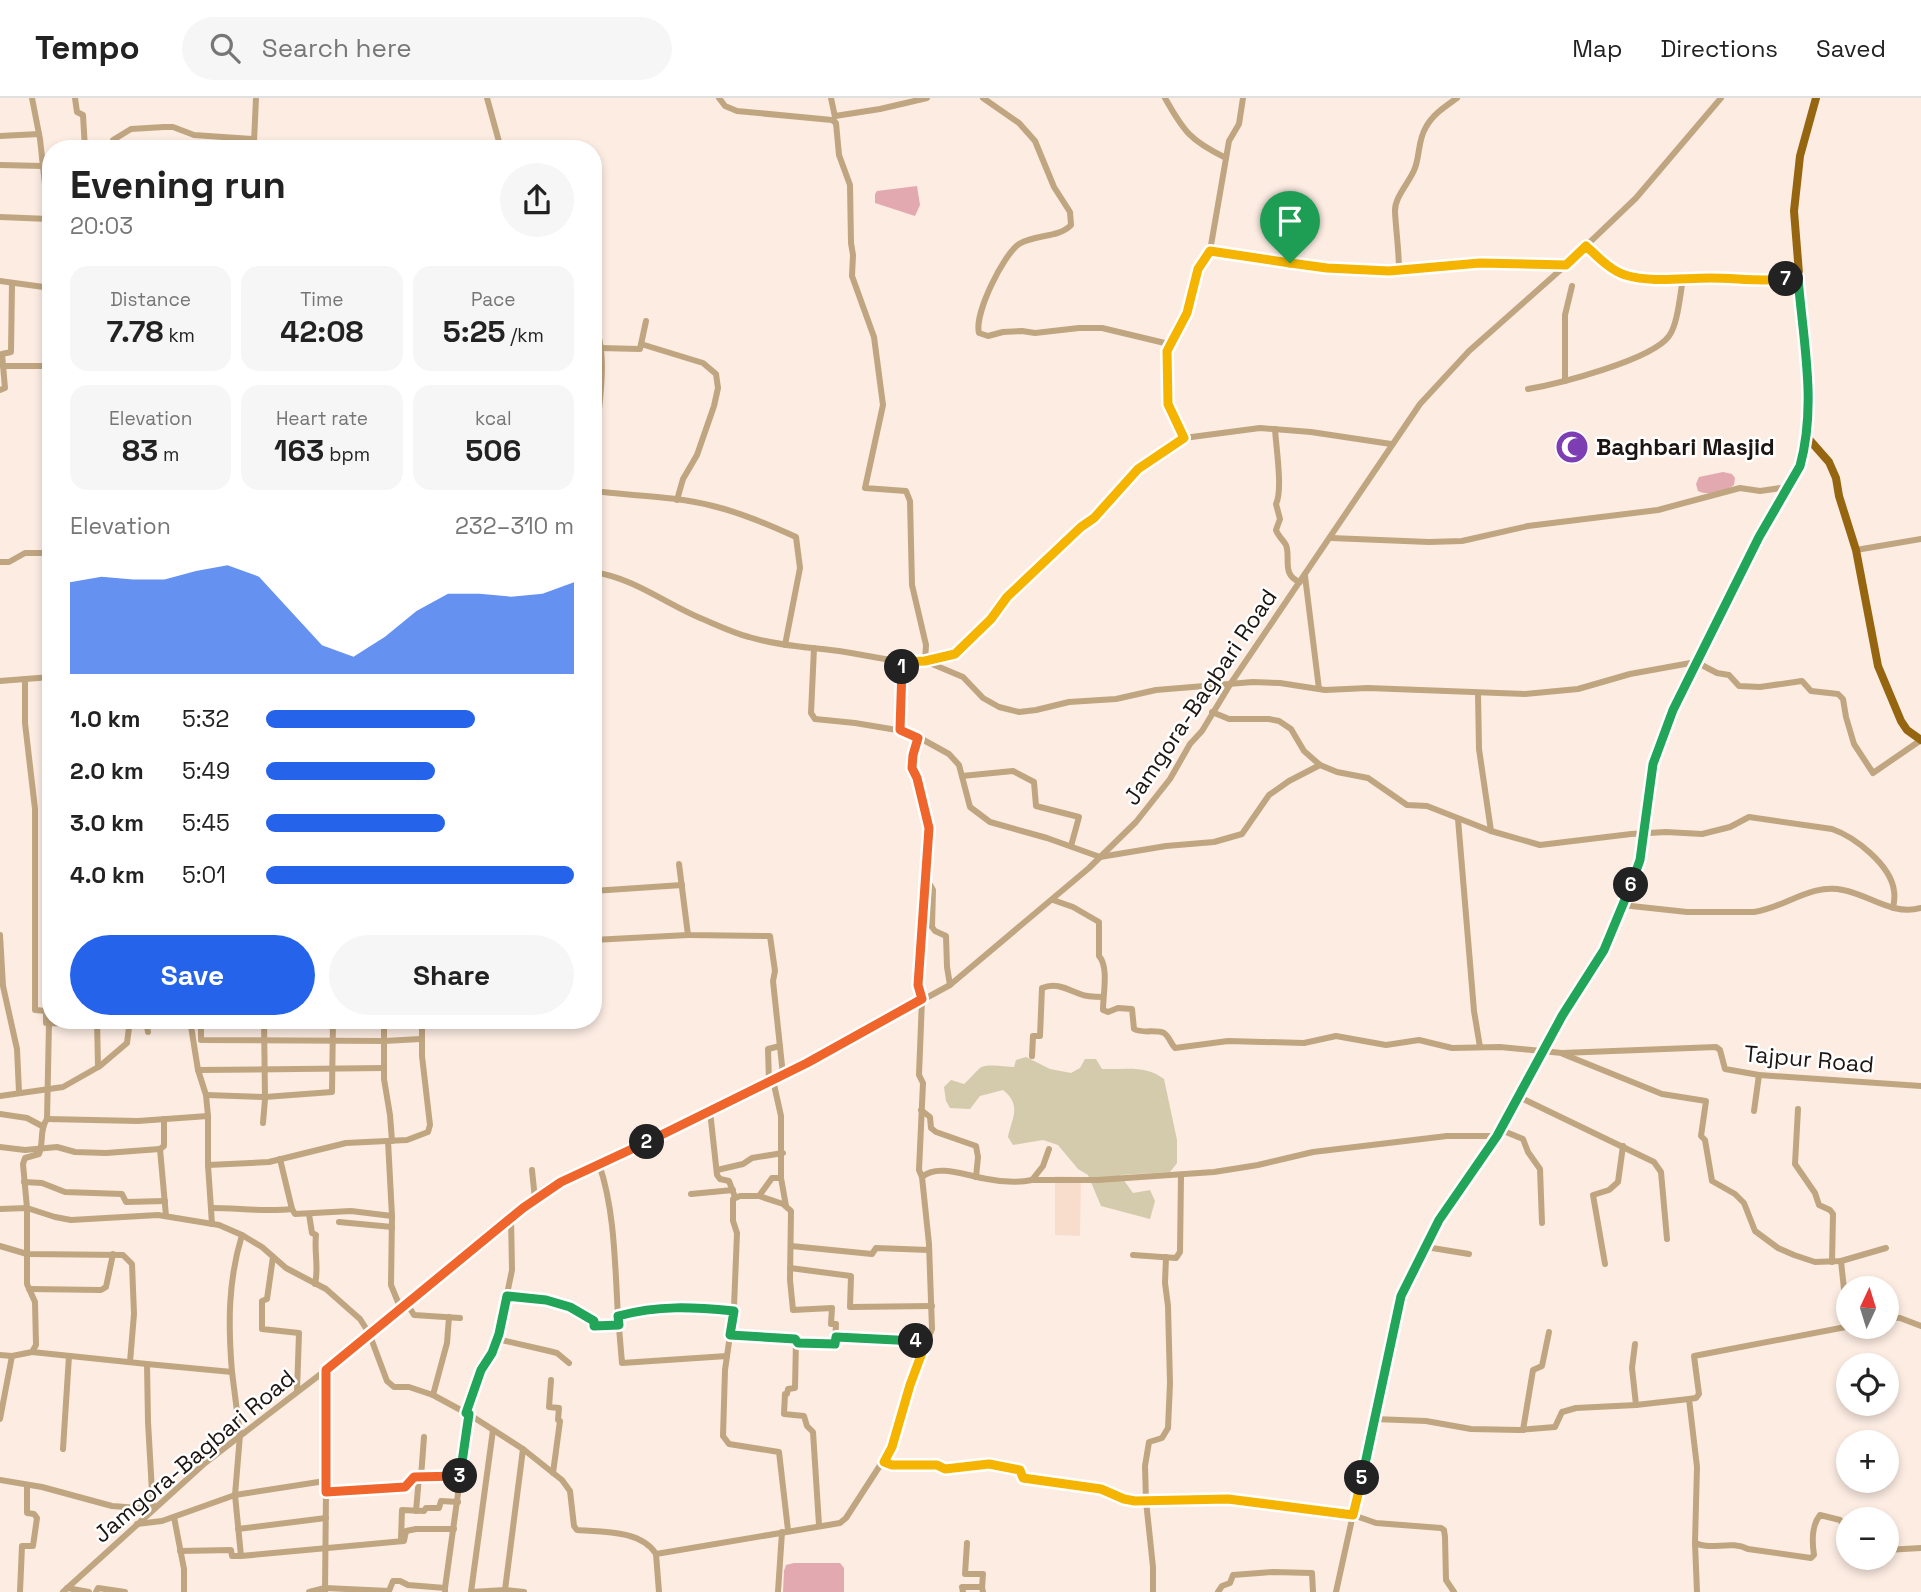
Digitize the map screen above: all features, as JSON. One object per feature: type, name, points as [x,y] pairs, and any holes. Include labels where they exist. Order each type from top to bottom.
[{"type":"main road","points":[[1816,98],[1800,156],[1794,211],[1807,372],[1807,437],[1829,462],[1834,473],[1856,551],[1878,666],[1901,721],[1907,730],[1921,740]]},
{"type":"street","points":[[32,98],[42,158]]},
{"type":"street","points":[[75,98],[77,112],[83,116],[84,140]]},
{"type":"street","points":[[255,140],[256,98]]},
{"type":"street","points":[[487,98],[499,140]]},
{"type":"street","points":[[719,98],[725,106],[737,111],[835,119],[927,98]]},
{"type":"street","points":[[831,98],[839,155],[850,185],[852,276],[874,337],[883,405],[865,488],[906,491],[910,501],[912,585],[926,645],[925,661]]},
{"type":"street","points":[[983,98],[1020,123],[1035,141],[1054,187],[1070,212],[1071,225],[1015,247],[982,303],[977,326],[979,332],[988,335],[1102,328],[1169,344]]},
{"type":"street","points":[[1165,98],[1184,131],[1201,145],[1226,158]]},
{"type":"street","points":[[1184,438],[1168,404],[1169,344],[1187,313],[1198,269],[1210,251],[1226,158],[1232,133],[1239,124],[1243,98]]},
{"type":"street","points":[[1399,271],[1395,210],[1415,167],[1420,140],[1427,124],[1441,109],[1457,98]]},
{"type":"street","name":"Jamgora-Bagbari Road","points":[[65,1590],[205,1463],[326,1370],[535,1199],[561,1182],[783,1075],[950,985],[1053,900],[1136,822],[1170,779],[1190,744],[1202,731],[1231,683],[1420,404],[1452,368],[1636,198],[1721,98]]},
{"type":"street","points":[[113,140],[129,130],[164,127],[181,129],[194,135],[250,140]]},
{"type":"street","points":[[0,136],[39,134]]},
{"type":"street","points":[[0,165],[42,166]]},
{"type":"street","points":[[0,218],[42,219]]},
{"type":"street","points":[[1586,246],[1612,268],[1626,275],[1654,279],[1710,278],[1753,281],[1798,278]]},
{"type":"street","points":[[1210,251],[1327,268],[1399,271],[1480,263],[1566,265]]},
{"type":"street","points":[[1528,390],[1612,367],[1665,341],[1673,330],[1682,279]]},
{"type":"street","points":[[0,281],[42,287]]},
{"type":"street","points":[[0,390],[5,388],[2,354],[11,352],[12,283]]},
{"type":"street","points":[[1565,381],[1565,324],[1572,286]]},
{"type":"street","points":[[602,348],[640,349],[646,321]]},
{"type":"street","points":[[641,344],[703,363],[716,374],[718,388],[714,406],[697,455],[683,479],[677,499]]},
{"type":"street","points":[[3,366],[42,366]]},
{"type":"street","points":[[602,573],[646,589],[696,616],[749,637],[902,662],[925,661],[955,654],[991,619],[1007,597],[1094,518],[1138,469],[1184,438],[1246,428],[1275,429],[1391,444]]},
{"type":"street","points":[[1275,429],[1280,485],[1276,504],[1280,519],[1276,530],[1286,545],[1291,575],[1303,579],[1319,689]]},
{"type":"street","points":[[1336,1592],[1401,1296],[1439,1220],[1499,1133],[1542,1052],[1604,950],[1640,860],[1653,764],[1673,710],[1759,537],[1800,466],[1807,437]]},
{"type":"street","points":[[1331,538],[1462,541],[1528,526],[1658,510],[1740,488],[1760,491],[1788,487]]},
{"type":"street","points":[[602,492],[677,499],[713,506],[750,517],[796,537],[800,568],[785,645]]},
{"type":"street","points":[[1856,551],[1921,539]]},
{"type":"street","points":[[0,562],[9,562],[25,553],[42,553]]},
{"type":"street","points":[[814,648],[811,713],[815,719],[900,730],[918,738],[949,754],[959,765],[970,807],[989,822],[1100,857],[1166,846],[1214,842],[1242,834],[1269,794],[1321,765]]},
{"type":"street","points":[[925,661],[963,677],[983,698],[999,707],[1018,712],[1069,702],[1116,699],[1156,690],[1231,683],[1268,682],[1319,689],[1368,688],[1525,694],[1578,689],[1630,674],[1696,663],[1730,676],[1738,686],[1760,687],[1802,681],[1811,691],[1838,694],[1843,699],[1854,744],[1873,773],[1921,740]]},
{"type":"street","points":[[900,730],[902,662]]},
{"type":"street","points":[[0,681],[42,678]]},
{"type":"street","points":[[25,679],[25,723],[34,809],[35,1010],[42,1011]]},
{"type":"street","points":[[1478,694],[1479,749],[1491,831]]},
{"type":"street","points":[[1212,712],[1229,719],[1279,721],[1291,729],[1304,751],[1321,765],[1336,772],[1368,778],[1407,805],[1427,806],[1491,831],[1540,845],[1644,834],[1702,834],[1717,831],[1749,817],[1832,830],[1853,841],[1885,872],[1894,891],[1893,908]]},
{"type":"street","points":[[656,1554],[840,1523],[846,1518],[892,1447],[906,1398],[932,1329],[929,1250],[922,1177],[919,1171],[923,1083],[919,1075],[922,999],[918,985],[929,828],[912,768],[918,738]]},
{"type":"street","points":[[961,776],[1013,771],[1034,782],[1036,806],[1079,817],[1071,846]]},
{"type":"street","points":[[1458,818],[1474,1011],[1480,1047]]},
{"type":"street","points":[[679,864],[688,935]]},
{"type":"street","points":[[925,876],[933,890],[932,927],[946,936],[950,985]]},
{"type":"street","points":[[602,890],[682,885]]},
{"type":"street","points":[[1622,905],[1687,912],[1754,912],[1810,892],[1839,889],[1893,908],[1909,911],[1921,908]]},
{"type":"street","points":[[1032,1056],[1033,1036],[1040,1035],[1042,988],[1062,986],[1084,996],[1103,997],[1103,961],[1098,956],[1099,922],[1073,907],[1053,900]]},
{"type":"street","points":[[0,935],[3,986],[17,1049],[19,1092]]},
{"type":"street","points":[[602,940],[688,935],[770,936],[783,1075]]},
{"type":"street","name":"Tajpur Road","points":[[1103,997],[1103,1010],[1108,1012],[1118,1008],[1132,1009],[1134,1029],[1138,1032],[1162,1032],[1168,1035],[1175,1048],[1228,1041],[1304,1043],[1336,1036],[1386,1045],[1419,1040],[1452,1048],[1500,1046],[1562,1053],[1716,1047],[1720,1050],[1725,1069],[1759,1075],[1921,1086]]},
{"type":"street","points":[[0,1019],[9,1017]]},
{"type":"street","points":[[32,1352],[36,1345],[35,1302],[29,1289],[25,1158],[39,1154],[41,1148],[48,1088],[49,1029]]},
{"type":"street","points":[[97,1029],[98,1067]]},
{"type":"street","points":[[0,1096],[63,1087],[98,1067],[127,1042],[129,1029]]},
{"type":"street","points":[[191,1029],[198,1070],[206,1095],[212,1224]]},
{"type":"street","points":[[192,1029],[194,1039]]},
{"type":"street","points":[[201,1029],[201,1040],[421,1039]]},
{"type":"street","points":[[263,1123],[264,1029]]},
{"type":"street","points":[[206,1095],[265,1097],[332,1092],[333,1029]]},
{"type":"street","points":[[384,1029],[384,1068],[390,1115],[391,1285],[403,1305],[414,1315],[460,1318]]},
{"type":"street","points":[[208,1165],[258,1163],[346,1143],[407,1140],[430,1130],[422,1029]]},
{"type":"street","points":[[780,1046],[768,1049],[771,1081],[782,1116],[783,1153],[780,1178],[786,1206]]},
{"type":"street","points":[[1562,1053],[1662,1094],[1706,1101],[1701,1136],[1705,1140],[1712,1181],[1745,1203],[1755,1231],[1777,1248],[1815,1262],[1841,1261],[1886,1248]]},
{"type":"street","points":[[198,1070],[384,1068]]},
{"type":"street","points":[[1754,1111],[1759,1075]]},
{"type":"street","points":[[1519,1097],[1654,1162],[1661,1172],[1667,1239]]},
{"type":"street","points":[[1798,1109],[1795,1164],[1815,1193],[1819,1205],[1833,1214],[1832,1262]]},
{"type":"street","points":[[921,1110],[930,1117],[931,1128],[936,1132],[976,1146],[976,1177]]},
{"type":"street","points":[[710,1111],[717,1170],[720,1179],[729,1181],[734,1194],[733,1221],[737,1233],[734,1311],[727,1356],[723,1436],[729,1444],[779,1452],[785,1531],[778,1592]]},
{"type":"street","points":[[0,1114],[44,1123],[208,1116]]},
{"type":"street","points":[[0,1147],[25,1150],[57,1147],[75,1152],[106,1153],[160,1149],[164,1146],[164,1119]]},
{"type":"street","points":[[922,1177],[926,1173],[935,1172],[1018,1182],[1181,1175],[1258,1165],[1313,1152],[1447,1136],[1499,1133],[1524,1139],[1528,1152],[1540,1169],[1542,1223]]},
{"type":"street","points":[[1605,1264],[1593,1195],[1609,1190],[1618,1182],[1623,1146]]},
{"type":"street","points":[[160,1149],[166,1216]]},
{"type":"street","points":[[1032,1180],[1043,1166],[1049,1149]]},
{"type":"street","points":[[717,1170],[743,1164],[752,1158],[783,1153]]},
{"type":"street","points":[[280,1159],[295,1214],[351,1211],[392,1216]]},
{"type":"street","points":[[599,1164],[605,1180],[611,1221],[622,1363],[727,1356]]},
{"type":"street","points":[[533,1170],[535,1199]]},
{"type":"street","points":[[1133,1255],[1176,1258],[1180,1252],[1181,1175]]},
{"type":"street","points":[[759,1196],[772,1178],[780,1178]]},
{"type":"street","points":[[24,1182],[42,1183],[65,1192],[122,1194],[126,1202],[165,1201]]},
{"type":"street","points":[[691,1194],[759,1196],[786,1206],[791,1211],[790,1268],[793,1310],[832,1308],[831,1324],[836,1324],[835,1344],[798,1343],[796,1340],[730,1335]]},
{"type":"street","points":[[0,1209],[27,1208],[71,1220],[166,1216],[212,1224],[242,1235],[262,1247],[286,1268],[326,1289],[360,1319],[369,1333],[387,1381],[394,1387],[409,1387],[433,1395],[523,1449],[553,1473],[570,1491],[574,1527],[577,1530],[631,1536],[652,1547],[656,1554],[659,1592]]},
{"type":"street","points":[[211,1208],[270,1211],[292,1209]]},
{"type":"street","points":[[309,1214],[312,1233],[316,1235],[314,1246],[318,1273],[315,1284]]},
{"type":"street","points":[[309,1592],[389,1591],[393,1581],[445,1590],[467,1414],[481,1370],[497,1339],[512,1270],[511,1216]]},
{"type":"street","points":[[339,1222],[392,1227]]},
{"type":"street","points":[[241,1556],[235,1495],[240,1435],[229,1334],[229,1291],[233,1262],[242,1235]]},
{"type":"street","points":[[0,1246],[27,1254],[123,1255],[132,1264],[134,1314],[130,1362]]},
{"type":"street","points":[[791,1246],[872,1254],[876,1248],[929,1250]]},
{"type":"street","points":[[1426,1247],[1469,1254]]},
{"type":"street","points":[[29,1289],[101,1290],[106,1287],[113,1254]]},
{"type":"street","points":[[273,1257],[267,1299],[262,1300],[262,1329],[299,1333],[297,1391]]},
{"type":"street","points":[[1153,1592],[1146,1501],[1147,1448],[1149,1442],[1162,1438],[1168,1428],[1170,1407],[1166,1257]]},
{"type":"street","points":[[1841,1261],[1843,1276]]},
{"type":"street","points":[[790,1268],[850,1276],[850,1307],[932,1307]]},
{"type":"street","points":[[507,1296],[546,1300],[570,1307],[594,1321],[594,1326],[619,1325]]},
{"type":"street","points":[[618,1316],[645,1308],[734,1311]]},
{"type":"street","points":[[433,1395],[447,1343],[449,1317]]},
{"type":"street","points":[[1899,1318],[1921,1326]]},
{"type":"street","points":[[1374,1419],[1426,1421],[1471,1429],[1523,1430],[1555,1427],[1562,1412],[1576,1408],[1696,1398],[1699,1394],[1694,1356],[1836,1330]]},
{"type":"street","points":[[1523,1430],[1533,1370],[1542,1366],[1549,1332]]},
{"type":"street","points":[[836,1337],[926,1342]]},
{"type":"street","points":[[497,1339],[549,1350],[569,1363]]},
{"type":"street","points":[[796,1340],[795,1388],[788,1389],[785,1394],[784,1414],[804,1416],[807,1426],[813,1432],[819,1525]]},
{"type":"street","points":[[1635,1344],[1632,1368],[1636,1405]]},
{"type":"street","points":[[0,1355],[12,1356],[32,1352],[232,1372]]},
{"type":"street","points":[[0,1419],[12,1356]]},
{"type":"street","points":[[63,1449],[69,1356]]},
{"type":"street","points":[[0,1480],[112,1506],[153,1509],[148,1364]]},
{"type":"street","points":[[325,1590],[326,1370]]},
{"type":"street","points":[[551,1380],[549,1407],[559,1408],[560,1421],[553,1473]]},
{"type":"street","points":[[1689,1399],[1697,1467],[1697,1592]]},
{"type":"street","points":[[493,1430],[471,1592],[524,1592]]},
{"type":"street","points":[[416,1511],[424,1437]]},
{"type":"street","points":[[505,1590],[523,1449]]},
{"type":"street","points":[[884,1462],[892,1465],[937,1465],[945,1469],[982,1464],[1002,1465],[1020,1470],[1023,1478],[1101,1489],[1124,1499],[1228,1499],[1353,1515],[1376,1523],[1441,1528],[1444,1530],[1446,1580],[1454,1592]]},
{"type":"street","points":[[326,1492],[405,1487],[414,1477],[461,1476]]},
{"type":"street","points":[[135,1525],[174,1517],[235,1495],[325,1481]]},
{"type":"street","points":[[20,1592],[22,1546],[33,1546],[37,1518],[34,1514],[27,1513],[27,1485]]},
{"type":"street","points":[[401,1541],[402,1510],[439,1508],[441,1501],[458,1502]]},
{"type":"street","points":[[1695,1543],[1707,1547],[1740,1545],[1748,1549],[1811,1558],[1814,1555],[1813,1533],[1816,1519],[1820,1515],[1836,1519]]},
{"type":"street","points":[[174,1517],[184,1569],[184,1592]]},
{"type":"street","points":[[238,1529],[326,1518]]},
{"type":"street","points":[[180,1551],[231,1550],[232,1556],[241,1556],[404,1541],[406,1531],[416,1529],[454,1530]]},
{"type":"street","points":[[962,1592],[962,1587],[983,1590],[983,1574],[965,1574],[967,1543]]},
{"type":"street","points":[[1899,1549],[1921,1548]]},
{"type":"street","points":[[1218,1592],[1222,1586],[1230,1583],[1233,1575],[1273,1572],[1312,1573],[1313,1592]]},
{"type":"street","points":[[65,1590],[89,1592]]},
{"type":"street","points":[[100,1591],[125,1592]]},
{"type":"shaded area","points":[[917,186],[920,205],[915,216],[875,203],[877,191]]},
{"type":"shaded area","points":[[1723,472],[1732,474],[1735,478],[1734,485],[1716,492],[1698,491],[1696,484],[1699,477]]},
{"type":"shaded area","points":[[1026,1057],[1050,1069],[1071,1073],[1080,1068],[1085,1059],[1096,1059],[1102,1069],[1149,1071],[1164,1079],[1177,1140],[1177,1163],[1170,1172],[1120,1175],[1133,1193],[1150,1190],[1155,1201],[1150,1219],[1101,1206],[1088,1175],[1078,1169],[1058,1145],[1043,1140],[1013,1145],[1008,1137],[1014,1107],[1003,1090],[980,1096],[970,1109],[950,1108],[944,1087],[951,1080],[964,1084],[983,1067],[1014,1067],[1016,1060]]},
{"type":"shaded area","points":[[1055,1176],[1081,1177],[1080,1236],[1055,1235]]},
{"type":"shaded area","points":[[840,1563],[844,1568],[844,1592],[783,1592],[786,1565]]},
{"type":"place","name":"Baghbari Masjid","points":[[1572,447]]},
{"type":"route","points":[[1586,246],[1616,271],[1636,277],[1728,278],[1753,281],[1798,278],[1808,393],[1807,437],[1800,466],[1759,537],[1707,640],[1673,710],[1653,764],[1640,860],[1604,950],[1562,1016],[1497,1136],[1439,1220],[1401,1296],[1353,1515],[1228,1499],[1135,1501],[1101,1489],[1030,1480],[1023,1478],[1020,1470],[989,1464],[945,1469],[937,1465],[892,1465],[884,1462],[892,1447],[926,1342],[836,1337],[835,1344],[798,1343],[795,1339],[730,1335],[734,1311],[673,1307],[645,1308],[618,1316],[619,1325],[594,1326],[594,1321],[570,1307],[546,1300],[507,1296],[499,1334],[492,1353],[481,1370],[466,1413],[469,1414],[461,1476],[414,1477],[405,1487],[326,1492],[326,1370],[440,1274],[506,1220],[561,1182],[807,1063],[922,999],[918,985],[929,828],[912,768],[918,738],[900,730],[902,662],[925,661],[955,654],[991,619],[1007,597],[1094,518],[1138,469],[1184,438],[1168,404],[1167,351],[1187,313],[1198,269],[1210,251],[1290,263],[1349,270],[1389,271],[1480,263],[1553,266],[1566,265],[1586,246]]}]
